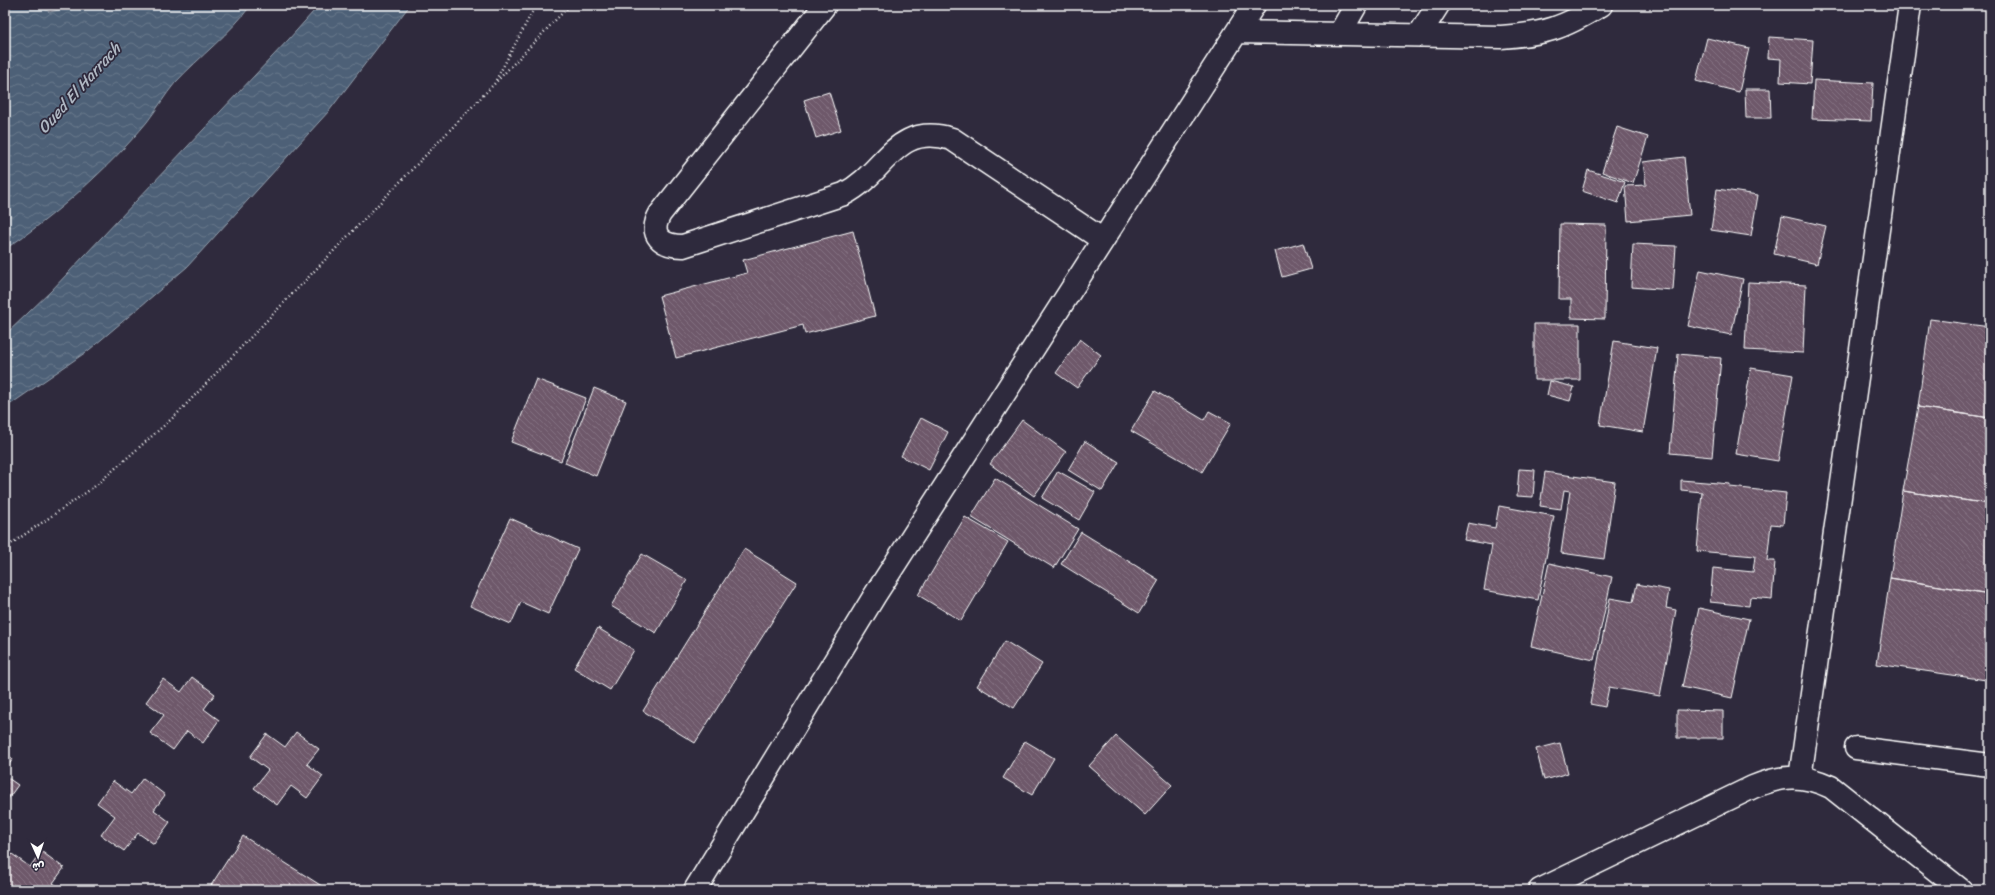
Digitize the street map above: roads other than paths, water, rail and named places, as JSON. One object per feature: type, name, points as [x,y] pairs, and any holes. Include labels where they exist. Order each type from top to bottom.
[{"type":"street","points":[[825,5],[660,214],[657,219],[656,231],[661,240],[668,244],[683,246],[844,194],[862,182],[899,147],[911,139],[924,135],[939,135],[952,139],[1103,240]]},
{"type":"street","points":[[695,890],[875,595],[1254,5]]},
{"type":"street","points":[[1340,33],[1356,5]]},
{"type":"street","points":[[1419,35],[1438,5]]},
{"type":"street","points":[[1237,32],[1501,37],[1530,35],[1553,30],[1574,22],[1601,5]]},
{"type":"street","points":[[1800,778],[1910,5]]},
{"type":"street","points":[[1856,748],[1990,765]]},
{"type":"street","points":[[1540,890],[1753,787],[1784,777],[1816,780],[1831,787],[1961,890]]},
{"type":"water","name":"Oued El Harrach","points":[[5,5],[35,5],[50,12],[67,8],[70,5],[251,5],[234,26],[175,83],[133,139],[99,173],[62,207],[5,249]]},
{"type":"water","points":[[325,5],[410,5],[329,111],[187,267],[89,350],[5,408],[5,335],[51,291],[313,12]]}]
